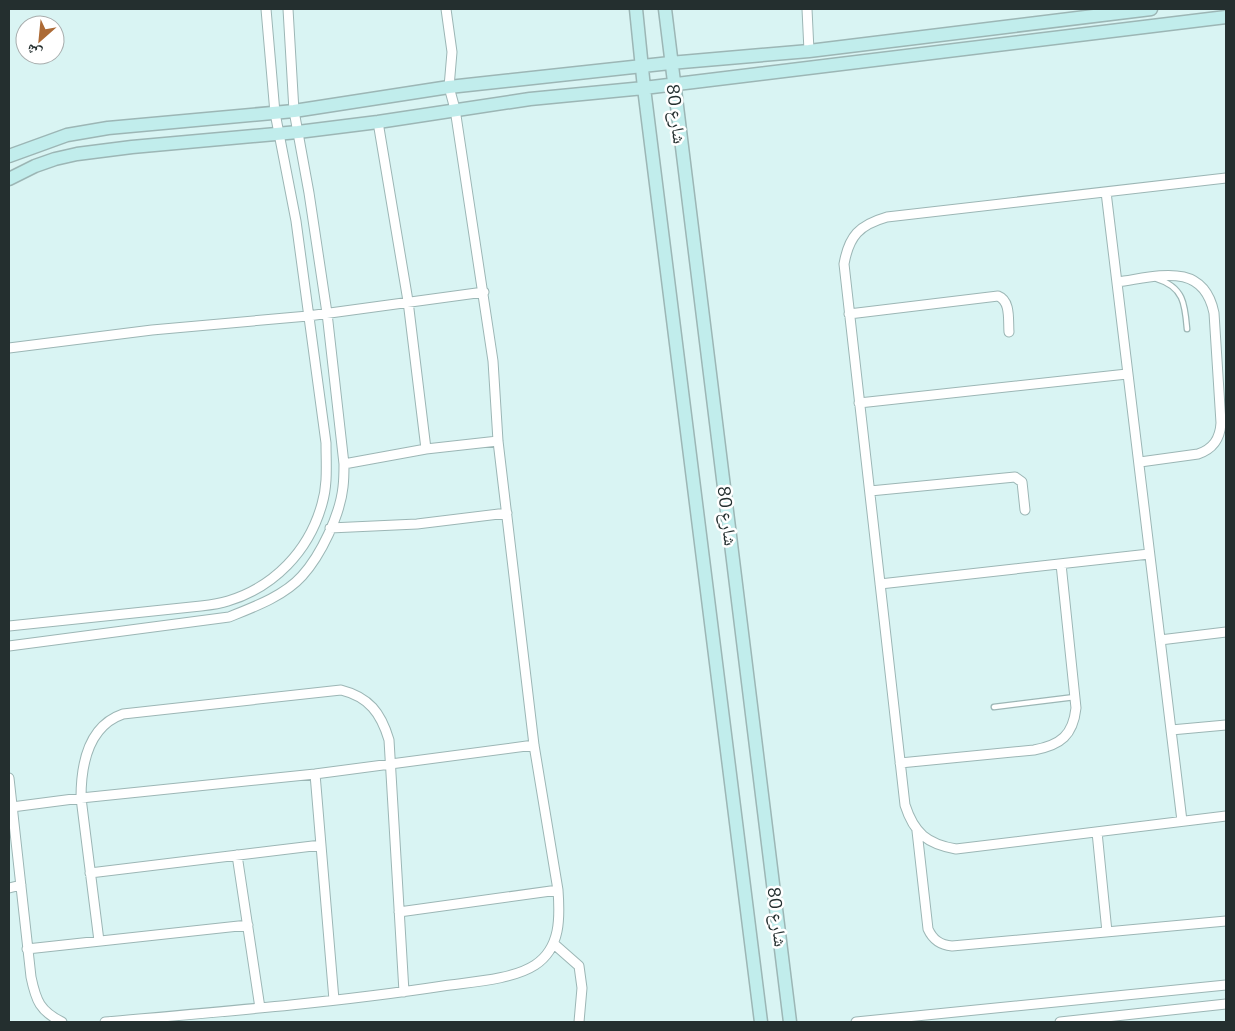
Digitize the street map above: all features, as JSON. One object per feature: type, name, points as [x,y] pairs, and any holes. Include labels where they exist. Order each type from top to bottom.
[{"type":"street","points":[[9,626],[202,606],[228,601],[255,589],[285,570],[305,545],[322,504],[327,476],[325,434],[296,221],[274,113],[266,9]]},
{"type":"street","points":[[9,646],[229,617],[256,606],[282,592],[302,576],[317,555],[330,528],[338,509],[343,487],[344,464],[327,313],[294,111],[288,9]]},
{"type":"street","points":[[105,1022],[334,1000],[404,992],[508,976],[535,965],[554,944],[560,912],[558,890],[534,745],[498,441],[493,361],[484,292],[455,109],[449,87],[452,52],[446,9]]},
{"type":"street","name":"شارع 80","points":[[636,9],[644,88],[761,1022]]},
{"type":"street","name":"شارع 80","points":[[664,9],[790,1022]]},
{"type":"street","points":[[807,9],[809,51]]},
{"type":"street","points":[[9,156],[67,135],[108,128],[294,111],[449,87],[643,68],[670,63],[809,51],[1151,9]]},
{"type":"street","points":[[9,179],[35,166],[77,154],[132,147],[298,132],[530,99],[644,88],[1226,18]]},
{"type":"street","points":[[378,122],[408,301],[426,449]]},
{"type":"street","points":[[1226,178],[887,217],[870,222],[856,232],[847,247],[844,264],[905,805],[910,819],[918,831],[928,840],[942,846],[956,848],[1226,816]]},
{"type":"street","points":[[1106,192],[1182,821]]},
{"type":"street","points":[[1117,282],[1176,275],[1187,277],[1198,283],[1206,291],[1212,302],[1214,313],[1222,423],[1218,440],[1206,451],[1198,454],[1140,462]]},
{"type":"street","points":[[9,348],[152,330],[308,316],[484,292]]},
{"type":"street","points":[[849,314],[998,296],[1004,299],[1007,304],[1009,332]]},
{"type":"street","points":[[860,403],[1128,374]]},
{"type":"street","points":[[344,464],[426,449],[498,441]]},
{"type":"street","points":[[870,491],[1015,477],[1022,482],[1026,510]]},
{"type":"street","points":[[330,528],[417,524],[507,514]]},
{"type":"street","points":[[880,584],[1149,554]]},
{"type":"street","points":[[900,763],[1047,747],[1059,742],[1069,733],[1074,721],[1075,697],[1061,564]]},
{"type":"street","points":[[1160,640],[1226,632]]},
{"type":"street","points":[[99,941],[81,798],[81,781],[84,763],[94,737],[101,728],[116,716],[123,714],[341,690],[355,694],[367,702],[386,727],[389,740],[404,992]]},
{"type":"street","points":[[1171,730],[1226,725]]},
{"type":"street","points":[[12,807],[315,774],[534,745]]},
{"type":"street","points":[[315,774],[334,1000]]},
{"type":"street","points":[[9,778],[32,985],[40,1006],[49,1016],[62,1022]]},
{"type":"street","points":[[918,831],[928,929],[937,942],[944,945],[952,946],[1226,922]]},
{"type":"street","points":[[1097,832],[1107,932]]},
{"type":"street","points":[[90,873],[321,845]]},
{"type":"street","points":[[237,855],[260,1008]]},
{"type":"street","points":[[9,888],[20,885]]},
{"type":"street","points":[[399,912],[558,890]]},
{"type":"street","points":[[27,948],[248,925]]},
{"type":"street","points":[[554,944],[579,966],[582,988],[579,1022]]},
{"type":"street","points":[[856,1022],[1226,985]]},
{"type":"street","points":[[1060,1022],[1226,1004]]},
{"type":"lane","points":[[1154,278],[1168,284],[1180,294],[1185,304],[1187,329]]},
{"type":"lane","points":[[994,707],[1075,697]]}]
